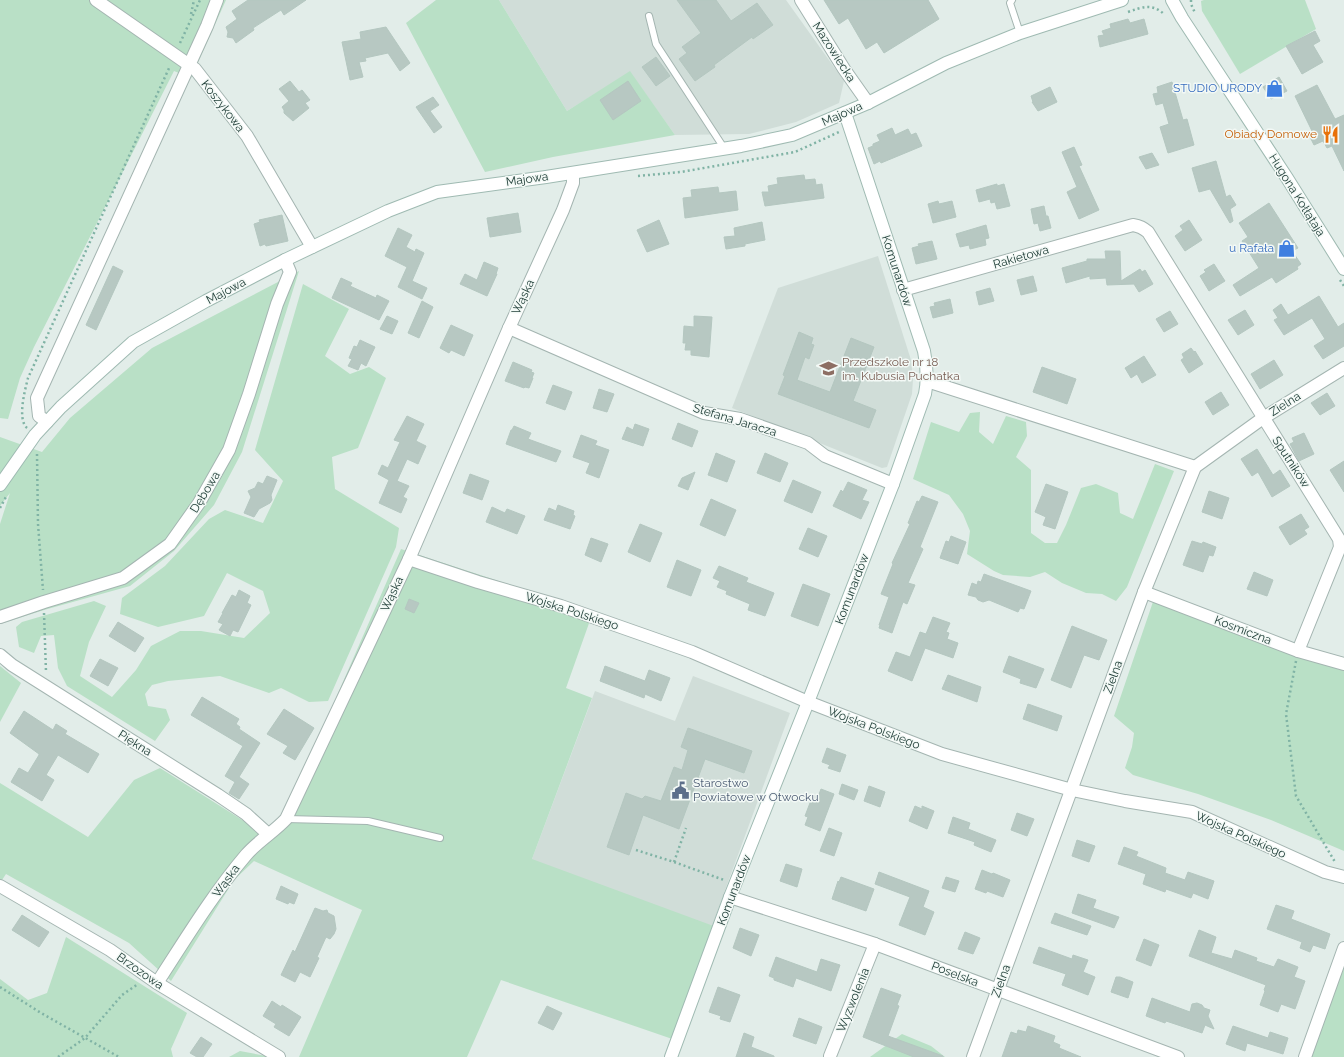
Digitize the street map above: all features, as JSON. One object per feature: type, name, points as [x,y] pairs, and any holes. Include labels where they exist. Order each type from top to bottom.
[{"type":"street","name":"Koszykowa","points":[[96,0],[188,66],[195,69],[247,136],[312,247]]},
{"type":"street","points":[[47,422],[39,416],[37,398],[207,26],[217,0]]},
{"type":"street","name":"Mazowiecka","points":[[801,0],[844,69],[868,102]]},
{"type":"street","name":"Majowa","points":[[6,487],[32,438],[61,407],[133,342],[206,301],[285,260],[388,211],[437,192],[724,148],[792,135],[845,113],[946,62],[1020,33],[1122,0]]},
{"type":"street","name":"Hugona Kołłątaja","points":[[1172,0],[1182,18],[1283,171],[1344,269]]},
{"type":"street","name":"Komunardów","points":[[671,1057],[730,897],[893,484],[925,394],[927,367],[924,351],[845,113]]},
{"type":"street","name":"Wąska","points":[[153,980],[226,879],[247,854],[268,834],[278,828],[286,819],[409,559],[509,328],[566,203],[573,182],[573,172]]},
{"type":"street","name":"Rakietowa","points":[[903,290],[1134,225],[1138,226]]},
{"type":"street","name":"Sputników","points":[[1138,226],[1144,228],[1148,232],[1340,539],[1340,547],[1298,651]]},
{"type":"street","name":"Dębowa","points":[[0,617],[123,578],[170,544],[199,503],[229,450],[249,394],[277,304],[290,272],[285,260]]},
{"type":"street","name":"Stefana Jaracza","points":[[509,328],[704,413],[740,419],[808,443],[825,456],[893,484]]},
{"type":"street","name":"Zielna","points":[[973,1057],[1144,592],[1195,467],[1263,418],[1344,368]]},
{"type":"street","points":[[927,381],[1195,467]]},
{"type":"street","name":"Wojska Polskiego","points":[[409,559],[478,582],[561,606],[692,652],[808,702],[942,754],[1072,790],[1125,801],[1192,812],[1325,872],[1344,877]]},
{"type":"street","name":"Kosmiczna","points":[[1144,592],[1298,651],[1344,664]]},
{"type":"street","name":"Piękna","points":[[0,655],[12,665],[46,687],[218,795],[246,814],[268,834]]},
{"type":"street","name":"Brzozowa","points":[[0,886],[110,950],[153,980],[279,1057]]},
{"type":"street","name":"Poselska","points":[[730,897],[875,944],[1178,1057]]},
{"type":"street","name":"Wyzwolenia","points":[[830,1056],[875,944]]},
{"type":"street","points":[[1305,1057],[1344,948]]},
{"type":"lane","points":[[1012,0],[1010,3],[1020,33]]},
{"type":"lane","points":[[649,16],[656,44],[724,148]]},
{"type":"lane","points":[[286,819],[368,821],[440,838]]},
{"type":"path","points":[[190,21],[194,0]]},
{"type":"path","points":[[29,430],[24,426],[22,420],[24,391],[28,378],[200,0]]},
{"type":"path","points":[[1125,13],[1140,8]]},
{"type":"path","points":[[33,459],[37,452],[38,524],[44,602],[46,687]]},
{"type":"path","points":[[0,508],[6,487]]},
{"type":"path","points":[[1298,651],[1286,714],[1296,796],[1344,877]]},
{"type":"path","points":[[674,862],[686,828]]},
{"type":"path","points":[[636,850],[736,884]]},
{"type":"path","points":[[58,1057],[85,1038],[122,995],[153,980]]},
{"type":"path","points":[[0,987],[41,1013],[119,1057]]},
{"type":"shaded area","points":[[499,0],[786,0],[844,81],[839,103],[796,122],[749,134],[675,135],[630,72],[567,111]]},
{"type":"shaded area","name":"Przedszkole nr 18 im. Kubusia Puchatka","points":[[878,256],[911,360],[913,379],[912,394],[887,467],[882,468],[732,408],[778,288]]},
{"type":"shaded area","points":[[693,676],[790,713],[709,934],[529,867],[595,691],[675,721]]},
{"type":"green space","points":[[0,0],[226,0],[191,78],[174,71],[34,347],[20,378],[8,419],[0,418]]},
{"type":"green space","points":[[436,0],[499,0],[567,111],[630,71],[675,135],[553,157],[485,172],[406,23]]},
{"type":"green space","points":[[1305,0],[1316,29],[1240,74],[1202,11],[1201,1]]},
{"type":"green space","points":[[299,271],[242,452],[214,505],[174,551],[130,586],[0,624],[0,524],[10,493],[0,506],[0,437],[42,452],[70,418],[152,348]]},
{"type":"green space","points":[[303,284],[349,309],[325,356],[350,374],[369,367],[386,378],[358,448],[332,457],[335,489],[399,528],[396,547],[328,701],[309,702],[281,688],[269,693],[220,676],[168,681],[152,685],[145,694],[148,706],[166,709],[170,720],[155,741],[67,686],[58,668],[54,635],[41,636],[34,653],[19,647],[16,627],[22,622],[94,601],[106,606],[89,642],[80,676],[112,697],[136,670],[151,646],[180,631],[201,631],[244,638],[270,613],[263,591],[227,573],[204,616],[158,627],[120,614],[122,598],[165,566],[209,519],[225,510],[263,523],[283,481],[255,450]]},
{"type":"green space","points":[[980,412],[979,432],[993,444],[1006,416],[1026,422],[1027,436],[1016,457],[1031,470],[1031,533],[1045,543],[1057,543],[1081,488],[1096,484],[1118,493],[1120,513],[1133,519],[1155,464],[1174,471],[1127,587],[1116,601],[1102,594],[1086,593],[1062,583],[1045,572],[1030,577],[1003,575],[994,571],[967,554],[970,531],[963,514],[949,495],[913,479],[931,422],[959,432],[970,413]]},
{"type":"green space","points":[[401,549],[593,612],[566,688],[592,698],[532,859],[719,928],[681,1042],[501,980],[467,1057],[299,1057],[362,910],[254,861],[234,880],[171,981],[129,943],[6,874],[0,883],[0,783],[88,837],[134,780],[160,768],[247,823],[280,826]]},
{"type":"green space","points":[[1156,593],[1344,661],[1344,851],[1271,820],[1198,794],[1133,775],[1125,768],[1132,747],[1134,733],[1114,716]]},
{"type":"green space","points":[[0,666],[21,683],[0,722]]},
{"type":"green space","points":[[66,937],[187,1013],[171,1049],[173,1057],[0,1057],[0,979],[28,1000],[47,993]]},
{"type":"green space","points":[[1344,948],[1344,1057],[1305,1057]]},
{"type":"green space","points":[[902,1034],[931,1046],[945,1057],[870,1057]]},
{"type":"green space","points":[[240,1051],[272,1057],[229,1057]]},
{"type":"building","points":[[248,0],[306,0],[284,15],[281,10],[253,28],[254,30],[236,43],[233,38],[227,37],[228,32],[226,27],[237,19],[232,11]]},
{"type":"building","points":[[677,0],[716,0],[731,21],[757,3],[773,25],[753,39],[752,37],[695,81],[679,59],[687,53],[682,47],[701,33]]},
{"type":"building","points":[[824,0],[928,0],[939,19],[884,53],[877,42],[866,49],[848,18],[839,24]]},
{"type":"building","points":[[1128,19],[1130,23],[1144,19],[1148,34],[1100,47],[1098,36],[1104,35],[1102,31],[1111,28],[1110,24]]},
{"type":"building","points":[[386,27],[410,63],[400,71],[388,53],[365,58],[366,61],[359,62],[363,77],[350,80],[342,42],[361,39],[360,32]]},
{"type":"building","points":[[1315,31],[1320,41],[1313,45],[1323,62],[1302,74],[1286,46]]},
{"type":"building","points":[[656,57],[670,76],[656,86],[642,67]]},
{"type":"building","points":[[1279,77],[1287,91],[1271,99],[1263,87]]},
{"type":"building","points":[[290,81],[299,92],[302,90],[310,100],[305,103],[309,108],[293,121],[284,113],[282,107],[289,101],[279,89]]},
{"type":"building","points":[[628,81],[641,101],[613,120],[600,100]]},
{"type":"building","points":[[1172,82],[1183,120],[1187,119],[1194,145],[1168,153],[1160,127],[1169,124],[1163,103],[1156,105],[1153,94],[1158,93],[1157,87]]},
{"type":"building","points":[[1317,85],[1335,119],[1344,115],[1344,171],[1332,146],[1327,148],[1323,141],[1314,145],[1308,133],[1312,131],[1295,96]]},
{"type":"building","points":[[1050,87],[1057,102],[1038,111],[1032,102],[1031,96]]},
{"type":"building","points":[[433,97],[439,105],[430,111],[442,127],[434,133],[416,107]]},
{"type":"building","points":[[892,128],[895,135],[908,129],[911,135],[916,133],[922,146],[881,163],[880,161],[874,164],[868,148],[880,141],[877,135]]},
{"type":"building","points":[[1074,147],[1082,165],[1079,166],[1099,210],[1079,219],[1067,192],[1077,187],[1062,152]]},
{"type":"building","points":[[1152,153],[1159,165],[1146,169],[1139,157]]},
{"type":"building","points":[[1216,161],[1226,197],[1230,195],[1236,205],[1230,209],[1233,221],[1230,223],[1210,189],[1199,192],[1192,168]]},
{"type":"building","points":[[804,175],[805,180],[815,179],[816,185],[822,184],[824,198],[765,206],[762,192],[769,192],[768,186],[778,184],[777,178]]},
{"type":"building","points":[[997,184],[997,186],[1004,184],[1010,206],[997,209],[995,202],[991,203],[990,199],[979,202],[976,190]]},
{"type":"building","points":[[718,187],[719,193],[736,191],[738,210],[685,218],[683,198],[692,197],[691,190]]},
{"type":"building","points":[[938,201],[939,204],[952,201],[956,217],[933,223],[928,204]]},
{"type":"building","points":[[1269,203],[1298,248],[1292,251],[1301,264],[1297,267],[1298,269],[1276,283],[1272,277],[1240,296],[1233,285],[1259,268],[1242,241],[1248,237],[1239,223]]},
{"type":"building","points":[[1044,206],[1051,228],[1040,231],[1038,223],[1034,224],[1031,209]]},
{"type":"building","points":[[518,213],[521,232],[490,237],[487,218]]},
{"type":"building","points":[[282,215],[288,241],[260,246],[254,224],[260,222],[259,220]]},
{"type":"building","points":[[659,220],[669,244],[647,252],[637,230]]},
{"type":"building","points":[[1189,220],[1202,240],[1185,251],[1175,236],[1183,230],[1180,226]]},
{"type":"building","points":[[762,222],[765,240],[745,244],[745,246],[726,249],[724,237],[735,236],[734,228]]},
{"type":"building","points":[[986,225],[989,238],[985,239],[986,245],[970,249],[969,245],[960,247],[956,234]]},
{"type":"building","points":[[398,228],[412,235],[406,247],[415,252],[416,249],[424,253],[412,281],[427,288],[422,299],[398,287],[407,267],[385,256]]},
{"type":"building","points":[[932,241],[937,259],[916,264],[912,248],[919,246],[918,244]]},
{"type":"building","points":[[1105,251],[1120,251],[1121,281],[1140,269],[1142,272],[1145,270],[1153,284],[1139,292],[1134,284],[1107,285],[1106,278],[1090,279],[1090,276],[1066,283],[1062,268],[1087,261],[1087,259],[1106,259]]},
{"type":"building","points":[[484,262],[498,268],[497,274],[487,296],[460,284],[465,274],[477,280]]},
{"type":"building","points":[[1214,264],[1225,281],[1209,291],[1200,276],[1206,272],[1204,270]]},
{"type":"building","points":[[113,266],[123,271],[96,330],[86,325]]},
{"type":"building","points":[[1033,276],[1037,291],[1021,295],[1017,280]]},
{"type":"building","points":[[341,278],[352,283],[350,286],[376,298],[377,295],[389,301],[379,320],[332,298]]},
{"type":"building","points":[[990,288],[994,301],[979,305],[976,292]]},
{"type":"building","points":[[1319,296],[1338,327],[1344,323],[1344,346],[1323,359],[1314,346],[1325,339],[1312,318],[1284,335],[1274,320],[1278,318],[1273,310],[1281,304],[1288,315]]},
{"type":"building","points":[[950,299],[953,313],[933,318],[930,307],[935,306],[934,303]]},
{"type":"building","points":[[422,301],[433,307],[419,338],[408,333]]},
{"type":"building","points":[[1245,310],[1254,325],[1238,335],[1228,320]]},
{"type":"building","points":[[1170,311],[1178,324],[1164,332],[1156,319]]},
{"type":"building","points":[[387,316],[398,321],[392,334],[380,329]]},
{"type":"building","points":[[694,316],[712,317],[709,357],[691,355],[691,350],[685,350],[686,343],[683,343],[684,326],[694,327]]},
{"type":"building","points":[[451,325],[473,335],[464,356],[451,350],[449,353],[440,348]]},
{"type":"building","points":[[799,332],[813,338],[811,344],[814,345],[809,359],[805,357],[797,380],[830,392],[851,338],[874,347],[853,401],[876,410],[869,428],[778,394],[785,376],[783,375]]},
{"type":"building","points":[[360,340],[375,347],[366,366],[361,363],[358,370],[348,366],[352,359],[349,358],[354,346],[357,347]]},
{"type":"building","points":[[1191,348],[1194,352],[1195,351],[1203,364],[1189,373],[1181,360],[1184,358],[1182,354]]},
{"type":"building","points":[[1144,356],[1156,375],[1142,383],[1137,374],[1131,378],[1125,368]]},
{"type":"building","points":[[1274,360],[1283,375],[1260,389],[1251,374]]},
{"type":"building","points":[[513,362],[532,370],[531,372],[534,373],[529,388],[524,388],[505,381]]},
{"type":"building","points":[[1042,367],[1076,379],[1067,404],[1033,392]]},
{"type":"building","points":[[553,385],[572,392],[565,410],[546,403]]},
{"type":"building","points":[[599,389],[614,394],[607,412],[593,408]]},
{"type":"building","points":[[1221,392],[1229,405],[1213,415],[1205,402]]},
{"type":"building","points":[[1327,393],[1335,406],[1320,415],[1311,403]]},
{"type":"building","points":[[407,416],[424,424],[416,441],[426,446],[418,464],[407,459],[397,481],[409,486],[403,497],[407,499],[401,513],[379,503],[389,480],[378,474],[382,465],[388,468],[400,442],[394,440]]},
{"type":"building","points":[[678,423],[698,431],[692,447],[672,439]]},
{"type":"building","points":[[635,424],[649,429],[643,446],[622,439],[627,427],[633,430]]},
{"type":"building","points":[[514,426],[531,433],[528,439],[561,451],[556,462],[506,444]]},
{"type":"building","points":[[1304,433],[1314,454],[1299,461],[1290,444],[1294,442],[1292,438]]},
{"type":"building","points":[[581,435],[597,441],[595,445],[609,450],[599,478],[586,473],[590,463],[573,457]]},
{"type":"building","points":[[1257,449],[1273,475],[1280,470],[1290,486],[1272,497],[1258,472],[1252,476],[1241,459]]},
{"type":"building","points":[[716,453],[735,461],[727,482],[708,475]]},
{"type":"building","points":[[765,453],[788,463],[780,482],[757,473]]},
{"type":"building","points":[[1344,461],[1344,492],[1330,470]]},
{"type":"building","points":[[695,472],[688,490],[678,486],[682,478]]},
{"type":"building","points":[[470,474],[489,481],[482,500],[463,493]]},
{"type":"building","points":[[267,476],[277,480],[271,495],[272,500],[270,503],[259,509],[254,517],[244,513],[251,497],[248,491],[255,488],[258,482],[263,484]]},
{"type":"building","points":[[793,480],[821,492],[812,513],[784,501]]},
{"type":"building","points":[[848,482],[867,490],[862,500],[869,502],[861,519],[833,506],[841,490],[843,492]]},
{"type":"building","points":[[1046,484],[1068,492],[1055,529],[1043,525],[1046,517],[1035,512]]},
{"type":"building","points":[[1209,491],[1229,498],[1222,519],[1202,512]]},
{"type":"building","points":[[922,496],[938,502],[920,547],[923,549],[908,583],[915,585],[907,604],[903,602],[892,633],[879,628],[889,597],[881,594],[893,564],[892,563],[910,524],[908,523],[917,501],[919,502]]},
{"type":"building","points":[[711,499],[736,510],[725,536],[700,525]]},
{"type":"building","points":[[558,505],[574,511],[573,515],[575,516],[570,529],[544,520],[549,508],[556,511]]},
{"type":"building","points":[[492,507],[505,513],[507,509],[525,516],[517,534],[486,522]]},
{"type":"building","points":[[1301,514],[1309,527],[1304,530],[1307,534],[1290,545],[1279,527]]},
{"type":"building","points":[[640,524],[662,533],[650,562],[628,552]]},
{"type":"building","points":[[808,528],[827,536],[818,557],[799,549]]},
{"type":"building","points":[[951,536],[966,542],[958,564],[940,558],[946,541],[949,542]]},
{"type":"building","points":[[591,538],[608,544],[601,562],[585,555]]},
{"type":"building","points":[[1192,541],[1202,544],[1203,542],[1216,547],[1213,556],[1209,555],[1203,572],[1183,565]]},
{"type":"building","points":[[677,560],[701,570],[691,596],[667,587]]},
{"type":"building","points":[[719,566],[748,578],[746,582],[774,593],[765,616],[748,610],[750,604],[726,594],[727,591],[717,587],[720,581],[713,578]]},
{"type":"building","points":[[1254,572],[1273,580],[1267,596],[1247,589]]},
{"type":"building","points":[[984,574],[1031,591],[1024,609],[1020,608],[1018,612],[989,600],[983,602],[978,600],[976,597],[968,595],[972,583],[977,585],[978,581],[981,582]]},
{"type":"building","points":[[803,584],[830,594],[818,626],[791,616]]},
{"type":"building","points":[[239,590],[250,596],[247,603],[251,605],[238,632],[233,630],[230,636],[219,630],[223,624],[218,622],[232,595],[236,597]]},
{"type":"building","points":[[409,599],[419,603],[414,613],[405,609]]},
{"type":"building","points":[[933,617],[950,623],[946,632],[949,633],[947,639],[958,643],[953,658],[925,648],[912,681],[888,671],[896,652],[910,657],[920,632],[926,634]]},
{"type":"building","points":[[118,622],[144,638],[135,652],[109,636]]},
{"type":"building","points":[[1072,626],[1107,640],[1099,660],[1084,655],[1071,688],[1051,680]]},
{"type":"building","points":[[1009,656],[1044,669],[1036,688],[1020,683],[1021,679],[1003,672]]},
{"type":"building","points":[[100,659],[118,668],[108,686],[90,676]]},
{"type":"building","points":[[605,666],[645,681],[649,670],[670,678],[661,701],[645,694],[644,698],[600,681]]},
{"type":"building","points":[[948,675],[981,687],[977,702],[942,689]]},
{"type":"building","points":[[202,697],[239,719],[236,724],[240,727],[239,729],[260,743],[239,777],[249,784],[239,799],[229,793],[235,782],[225,776],[243,746],[191,715]]},
{"type":"building","points":[[1028,704],[1062,716],[1057,731],[1023,719]]},
{"type":"building","points":[[284,709],[314,728],[295,760],[283,753],[288,746],[267,734]]},
{"type":"building","points":[[24,711],[53,730],[56,724],[67,731],[65,734],[99,754],[88,773],[58,755],[46,775],[54,780],[42,801],[11,782],[19,768],[28,773],[39,755],[10,733]]},
{"type":"building","name":"Starostwo Powiatowe w Otwocku","points":[[688,728],[752,751],[744,773],[705,759],[679,829],[643,815],[629,855],[607,847],[626,793],[642,799],[645,796],[661,801],[674,767],[682,770],[688,750],[681,747]]},
{"type":"building","points":[[827,748],[846,755],[840,772],[828,768],[830,765],[822,762]]},
{"type":"building","points":[[842,784],[858,790],[854,800],[839,794]]},
{"type":"building","points":[[869,786],[885,792],[880,807],[864,801]]},
{"type":"building","points":[[821,789],[834,794],[820,831],[805,825],[808,817],[805,816],[813,795],[818,797]]},
{"type":"building","points":[[915,806],[922,809],[922,806],[934,811],[927,829],[909,821]]},
{"type":"building","points":[[1017,813],[1034,819],[1027,836],[1011,830]]},
{"type":"building","points":[[953,817],[970,823],[968,829],[996,840],[991,852],[974,845],[975,842],[948,833]]},
{"type":"building","points":[[829,828],[842,833],[834,856],[820,851]]},
{"type":"building","points":[[1077,840],[1095,846],[1089,862],[1072,856]]},
{"type":"building","points":[[1124,847],[1138,852],[1136,856],[1166,868],[1165,873],[1185,880],[1188,872],[1214,881],[1208,899],[1193,893],[1191,898],[1166,889],[1165,892],[1143,884],[1146,874],[1118,864]]},
{"type":"building","points":[[786,864],[802,869],[797,887],[780,881]]},
{"type":"building","points":[[982,870],[1010,880],[1003,897],[987,891],[986,893],[975,889]]},
{"type":"building","points":[[879,872],[929,891],[923,907],[934,912],[925,935],[899,925],[910,897],[875,884]]},
{"type":"building","points":[[841,877],[874,889],[866,911],[832,899],[838,881],[839,882]]},
{"type":"building","points":[[946,877],[959,881],[955,892],[942,888]]},
{"type":"building","points":[[281,886],[298,894],[294,904],[289,902],[288,904],[276,899]]},
{"type":"building","points":[[1078,894],[1096,900],[1093,908],[1119,917],[1114,928],[1072,913]]},
{"type":"building","points":[[1276,905],[1294,911],[1291,919],[1330,934],[1325,949],[1313,945],[1310,952],[1300,948],[1302,942],[1267,929]]},
{"type":"building","points":[[315,908],[323,911],[327,910],[328,913],[334,916],[336,929],[330,939],[326,937],[317,957],[319,958],[310,977],[300,972],[295,982],[281,975],[293,950],[295,952]]},
{"type":"building","points":[[1055,913],[1091,926],[1087,935],[1051,923]]},
{"type":"building","points":[[22,915],[49,932],[39,947],[12,930]]},
{"type":"building","points":[[740,928],[759,935],[751,956],[733,948]]},
{"type":"building","points":[[1199,930],[1216,937],[1211,953],[1232,959],[1235,950],[1257,958],[1256,961],[1274,967],[1278,959],[1298,967],[1294,977],[1305,981],[1295,1009],[1281,1004],[1278,1012],[1260,1005],[1266,985],[1189,956]]},
{"type":"building","points":[[965,932],[980,938],[973,954],[958,949]]},
{"type":"building","points":[[1144,939],[1159,945],[1151,966],[1136,960]]},
{"type":"building","points":[[1039,947],[1072,959],[1073,955],[1088,960],[1083,972],[1095,977],[1088,995],[1062,985],[1066,974],[1033,963]]},
{"type":"building","points":[[776,957],[817,972],[821,959],[840,965],[831,991],[796,978],[793,987],[774,980],[774,978],[769,976]]},
{"type":"building","points":[[1116,977],[1133,982],[1128,998],[1111,992]]},
{"type":"building","points":[[718,987],[740,995],[730,1022],[720,1019],[721,1016],[709,1012]]},
{"type":"building","points":[[881,988],[901,995],[897,1005],[899,1006],[888,1036],[943,1057],[914,1057],[863,1037]]},
{"type":"building","points":[[1152,998],[1190,1012],[1192,1004],[1197,1003],[1202,1005],[1204,1008],[1210,1010],[1208,1016],[1214,1029],[1205,1025],[1202,1033],[1146,1016]]},
{"type":"building","points":[[272,1001],[281,1007],[282,1005],[301,1017],[289,1036],[274,1027],[276,1024],[263,1016]]},
{"type":"building","points":[[547,1006],[562,1013],[553,1030],[538,1023]]},
{"type":"building","points":[[799,1018],[822,1027],[816,1044],[793,1036]]},
{"type":"building","points":[[1028,1026],[1055,1036],[1053,1042],[1060,1045],[1059,1048],[1081,1057],[1002,1057],[1011,1032],[1017,1034],[1018,1030],[1026,1032]]},
{"type":"building","points":[[1233,1026],[1268,1038],[1270,1032],[1288,1038],[1283,1054],[1247,1043],[1245,1051],[1226,1044]]},
{"type":"building","points":[[744,1033],[754,1037],[751,1047],[774,1057],[736,1057]]},
{"type":"building","points":[[201,1037],[212,1044],[203,1057],[197,1057],[190,1053]]},
{"type":"place","name":"STUDIO URODY","points":[[1275,88]]},
{"type":"place","name":"Obiady Domowe","points":[[1330,134]]},
{"type":"place","name":"u Rafała","points":[[1287,248]]},
{"type":"place","name":"Przedszkole nr 18 im. Kubusia Puchatka","points":[[829,369]]},
{"type":"place","name":"Starostwo Powiatowe w Otwocku","points":[[680,790]]}]
